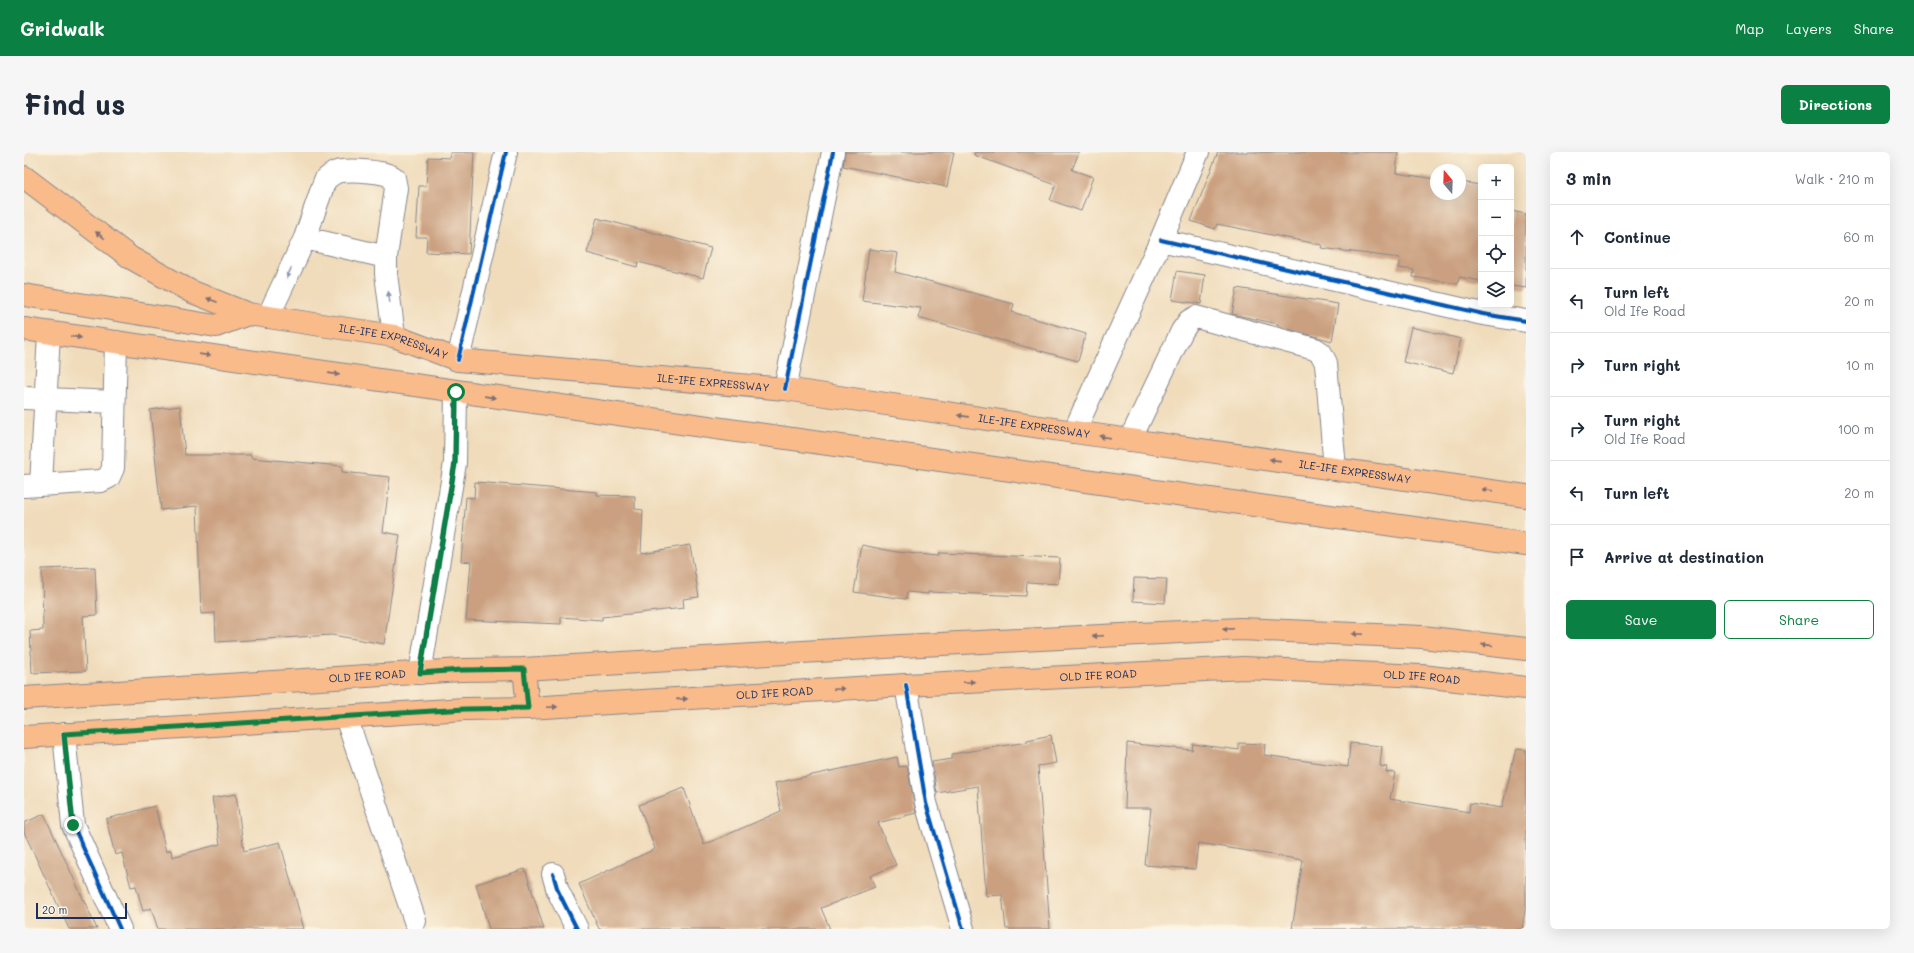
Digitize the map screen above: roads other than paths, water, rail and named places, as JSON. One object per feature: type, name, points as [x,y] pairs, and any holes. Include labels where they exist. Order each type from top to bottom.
[{"type":"main road","points":[[24,177],[131,258],[190,291],[258,315]]},
{"type":"main road","name":"ILE-IFE EXPRESSWAY","points":[[24,295],[216,326],[258,315],[394,336],[458,360],[785,389],[1074,432],[1526,496]]},
{"type":"main road","points":[[24,329],[1526,544]]},
{"type":"main road","name":"OLD IFE ROAD","points":[[24,698],[461,670],[524,669],[901,646],[1240,629],[1422,637],[1526,649]]},
{"type":"main road","name":"OLD IFE ROAD","points":[[24,737],[465,709],[528,708],[906,685],[1244,668],[1422,676],[1526,688]]},
{"type":"main road","points":[[524,669],[528,708]]},
{"type":"street","points":[[458,360],[506,152]]},
{"type":"street","points":[[785,389],[833,152]]},
{"type":"street","points":[[1074,432],[1161,240],[1198,152]]},
{"type":"street","points":[[258,315],[305,238],[325,180],[331,174],[341,171],[386,173],[394,178],[396,188],[386,257],[386,274],[394,336]]},
{"type":"street","points":[[305,238],[386,257]]},
{"type":"street","points":[[1161,240],[1483,314],[1526,321]]},
{"type":"street","points":[[1130,440],[1182,330],[1189,321],[1196,317],[1315,349],[1321,354],[1326,363],[1335,469]]},
{"type":"street","points":[[49,333],[45,399],[32,486],[101,481],[109,477],[112,468],[116,342]]},
{"type":"street","points":[[420,673],[455,463],[456,392]]},
{"type":"street","points":[[24,398],[114,402]]},
{"type":"street","points":[[906,685],[926,803],[963,929]]},
{"type":"street","points":[[346,716],[415,921]]},
{"type":"street","points":[[64,734],[73,825],[120,929]]},
{"type":"street","points":[[553,874],[558,891],[577,929]]}]
